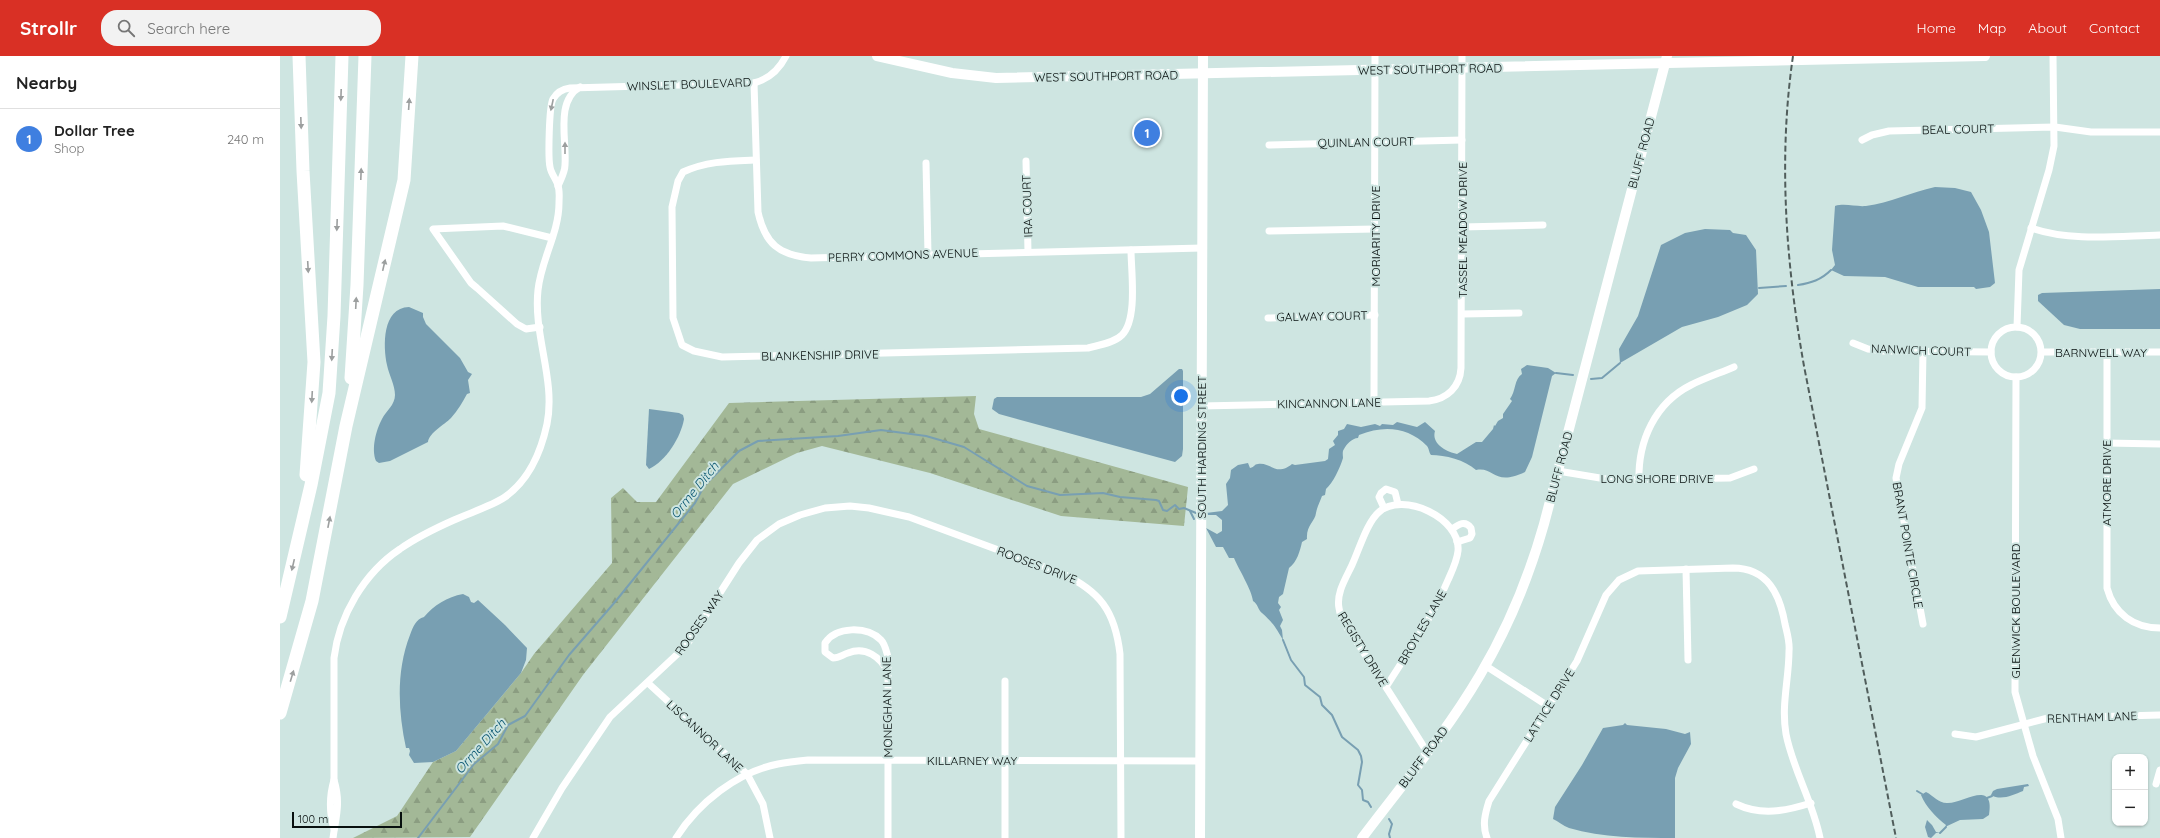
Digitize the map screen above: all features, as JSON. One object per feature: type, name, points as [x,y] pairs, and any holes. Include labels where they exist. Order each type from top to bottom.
[{"type":"highway","points":[[280,617],[330,393],[334,316],[342,56]]},
{"type":"highway","points":[[346,426],[355,325],[365,56]]},
{"type":"highway","points":[[280,713],[303,640],[314,594],[346,426],[404,180],[412,56]]},
{"type":"highway","points":[[411,76],[417,56]]},
{"type":"highway","points":[[298,58],[314,362],[310,439],[298,540]]},
{"type":"main road","name":"WEST SOUTHPORT ROAD","points":[[877,56],[927,68],[975,77],[1203,75],[1462,68],[1666,60],[1985,56]]},
{"type":"main road","name":"SOUTH HARDING STREET","points":[[1200,838],[1199,761],[1203,56]]},
{"type":"main road","name":"BLUFF ROAD","points":[[1362,838],[1462,704],[1486,666],[1510,618],[1530,569],[1558,471],[1666,60]]},
{"type":"street","name":"WINSLET BOULEVARD","points":[[558,186],[550,167],[551,104],[560,91],[581,87],[754,83],[761,81],[774,73],[786,56]]},
{"type":"street","name":"MORIARITY DRIVE","points":[[1374,56],[1376,142],[1374,402]]},
{"type":"street","name":"TASSEL MEADOW DRIVE","points":[[1453,389],[1458,381],[1461,371],[1462,56]]},
{"type":"street","points":[[2017,327],[2018,274],[2051,165],[2055,127],[2053,56]]},
{"type":"street","name":"PERRY COMMONS AVENUE","points":[[754,83],[756,160],[760,222],[771,243],[781,251],[795,256],[811,258],[1202,248]]},
{"type":"street","name":"WINSLET BOULEVARD","points":[[333,838],[334,829],[331,817],[330,798],[334,780],[334,658],[336,643],[345,618],[364,584],[390,556],[419,537],[504,498],[522,482],[533,465],[541,446],[547,422],[548,396],[540,327],[538,291],[558,221],[558,186],[565,167],[566,105],[570,95],[581,87]]},
{"type":"street","name":"BEAL COURT","points":[[1862,140],[1872,135],[1889,131],[2055,127],[2091,132],[2160,132]]},
{"type":"street","name":"QUINLAN COURT","points":[[1269,144],[1462,140]]},
{"type":"street","name":"BLANKENSHIP DRIVE","points":[[756,160],[719,161],[704,164],[683,172],[678,181],[672,207],[673,318],[682,345],[694,351],[722,357],[1088,348],[1101,345],[1113,341],[1123,335],[1128,323],[1132,297],[1131,250]]},
{"type":"street","name":"IRA COURT","points":[[1026,161],[1028,252]]},
{"type":"street","points":[[926,163],[928,254]]},
{"type":"street","points":[[1462,227],[1542,225]]},
{"type":"street","points":[[540,327],[526,329],[517,324],[474,286],[433,229],[503,226],[552,238]]},
{"type":"street","points":[[2031,228],[2053,235],[2069,237],[2160,235]]},
{"type":"street","points":[[1269,231],[1375,229]]},
{"type":"street","points":[[1462,314],[1519,313]]},
{"type":"street","name":"GALWAY COURT","points":[[1268,318],[1375,315]]},
{"type":"street","points":[[2017,327],[2025,328],[2034,334],[2039,341],[2042,352],[2040,361],[2035,368],[2025,375],[2016,377],[2007,375],[2000,370],[1994,363],[1991,352],[1993,342],[1999,334],[2007,328],[2017,327]]},
{"type":"street","name":"NANWICH COURT","points":[[1853,343],[1878,350],[1991,352]]},
{"type":"street","name":"BRANT POINTE CIRCLE","points":[[1923,351],[1922,408],[1899,464],[1896,478],[1923,624]]},
{"type":"street","name":"BARNWELL WAY","points":[[2042,352],[2160,352]]},
{"type":"street","name":"ATMORE DRIVE","points":[[2107,352],[2106,580],[2108,594],[2117,610],[2136,624],[2160,628]]},
{"type":"street","points":[[1639,480],[1642,446],[1651,424],[1662,408],[1675,395],[1689,386],[1734,367]]},
{"type":"street","name":"GLENWICK BOULEVARD","points":[[2016,377],[2015,683],[2017,701],[2023,724],[2033,756],[2058,819],[2061,838]]},
{"type":"street","name":"KINCANNON LANE","points":[[1201,406],[1435,400],[1444,397],[1453,389]]},
{"type":"street","points":[[2106,443],[2160,444]]},
{"type":"street","name":"LONG SHORE DRIVE","points":[[1558,471],[1612,480],[1639,480],[1730,478],[1745,474],[1754,469]]},
{"type":"street","points":[[1398,504],[1395,492],[1386,489],[1381,493],[1380,497],[1384,508],[1398,504],[1412,505],[1438,518],[1452,529],[1462,523],[1467,524],[1472,528],[1470,538],[1457,542]]},
{"type":"street","name":"ROOSES WAY","points":[[533,838],[562,788],[610,717],[686,646],[738,563],[757,540],[779,524],[800,515],[825,508],[850,506]]},
{"type":"street","name":"ROOSES DRIVE","points":[[850,506],[909,517],[1061,573],[1083,583],[1098,596],[1112,616],[1118,633],[1120,654],[1122,760],[1121,838]]},
{"type":"street","name":"REGISTY DRIVE","points":[[1384,508],[1372,522],[1341,588],[1338,600],[1342,618],[1427,752]]},
{"type":"street","name":"BROYLES LANE","points":[[1386,687],[1422,631],[1438,601],[1456,558],[1457,542],[1452,529]]},
{"type":"street","points":[[1688,660],[1686,569],[1736,568],[1754,572],[1766,580],[1776,592],[1782,608],[1790,649],[1784,706],[1785,730],[1790,750],[1811,803],[1820,838]]},
{"type":"street","name":"LATTICE DRIVE","points":[[1487,838],[1484,831],[1484,817],[1489,801],[1582,651],[1604,597],[1612,586],[1624,576],[1645,570],[1686,569]]},
{"type":"street","name":"MONEGHAN LANE","points":[[888,672],[882,661],[871,653],[857,651],[833,658],[826,652],[825,643],[836,634],[849,630],[861,630],[873,634],[886,647],[888,672],[888,838]]},
{"type":"street","points":[[1486,666],[1548,706]]},
{"type":"street","points":[[1005,681],[1005,838]]},
{"type":"street","name":"LISCANNOR LANE","points":[[648,683],[746,774],[763,804],[770,838]]},
{"type":"street","name":"RENTHAM LANE","points":[[1955,734],[1976,737],[2048,718],[2160,715]]},
{"type":"street","name":"KILLARNEY WAY","points":[[676,838],[684,825],[699,808],[746,774],[777,764],[808,760],[1199,761]]},
{"type":"street","points":[[2156,784],[2160,770]]},
{"type":"street","points":[[1736,804],[1750,810],[1765,811],[1785,810],[1811,803]]},
{"type":"green space","points":[[976,396],[974,414],[979,429],[1188,487],[1184,526],[1061,516],[930,473],[822,446],[797,453],[733,484],[583,675],[470,837],[353,838],[397,816],[433,762],[456,751],[521,673],[534,654],[612,563],[611,498],[623,488],[637,502],[656,502],[729,403]]},
{"type":"water","points":[[1935,187],[1955,188],[1971,192],[1981,210],[1989,232],[1995,283],[1990,287],[1976,289],[1974,287],[1918,287],[1885,277],[1844,276],[1831,270],[1835,265],[1832,250],[1835,206],[1875,205]]},
{"type":"water","points":[[1705,229],[1730,230],[1733,233],[1746,235],[1756,250],[1758,294],[1747,305],[1718,317],[1682,327],[1620,363],[1619,349],[1638,316],[1661,245],[1685,233]]},
{"type":"water","points":[[2160,289],[2160,329],[2080,329],[2064,325],[2038,301],[2038,295],[2042,293]]},
{"type":"water","points":[[409,307],[423,313],[426,324],[460,358],[468,372],[472,374],[468,380],[470,393],[467,394],[451,418],[431,435],[428,442],[390,461],[379,463],[376,461],[374,451],[376,434],[382,419],[395,399],[394,388],[386,357],[386,329],[394,314],[400,309]]},
{"type":"water","points":[[1527,365],[1548,368],[1556,373],[1552,376],[1532,457],[1525,472],[1515,476],[1501,477],[1487,471],[1476,470],[1466,463],[1455,459],[1431,455],[1428,447],[1420,440],[1412,435],[1395,430],[1386,429],[1368,432],[1351,440],[1343,450],[1343,458],[1340,466],[1336,475],[1326,489],[1325,495],[1322,496],[1315,516],[1309,527],[1307,539],[1302,542],[1296,560],[1289,568],[1283,594],[1279,597],[1278,603],[1281,607],[1279,610],[1283,620],[1280,626],[1283,640],[1274,625],[1261,612],[1253,601],[1248,585],[1234,558],[1229,558],[1223,547],[1216,547],[1206,528],[1217,534],[1222,531],[1222,520],[1216,515],[1206,515],[1206,513],[1222,511],[1228,505],[1226,484],[1230,478],[1231,470],[1238,465],[1248,463],[1250,468],[1257,464],[1263,464],[1282,469],[1292,464],[1295,465],[1325,461],[1328,459],[1329,449],[1335,445],[1333,441],[1338,435],[1338,431],[1344,429],[1347,424],[1361,427],[1375,424],[1380,426],[1382,424],[1393,425],[1397,422],[1417,427],[1425,422],[1435,431],[1435,440],[1441,447],[1457,454],[1476,442],[1482,442],[1493,429],[1494,425],[1495,426],[1498,421],[1503,418],[1503,414],[1512,401],[1510,399],[1516,382],[1522,374],[1521,369]]},
{"type":"water","points":[[1179,369],[1182,369],[1183,371],[1183,449],[1182,456],[1175,462],[999,414],[992,409],[994,399],[997,397],[1141,397],[1150,394]]},
{"type":"water","points":[[649,409],[679,413],[683,415],[684,419],[680,433],[672,448],[661,460],[649,469],[646,465]]},
{"type":"water","points":[[463,594],[469,597],[471,602],[474,603],[478,600],[527,648],[526,660],[521,673],[456,751],[433,762],[414,763],[409,755],[409,748],[406,748],[401,720],[400,677],[405,649],[412,629],[421,618],[441,602]]},
{"type":"water","points":[[1625,723],[1627,725],[1666,729],[1685,734],[1690,732],[1691,744],[1678,768],[1675,778],[1675,838],[1608,836],[1595,834],[1569,828],[1553,819],[1555,807],[1582,765],[1603,728],[1623,725]]},
{"type":"water","points":[[2028,784],[2029,786],[2024,787],[2023,791],[2011,796],[1995,797],[1991,795],[1993,791],[1997,789]]},
{"type":"water","points":[[1926,792],[1944,803],[1983,795],[1987,798],[1990,804],[1989,815],[1983,819],[1960,820],[1945,827],[1946,825],[1932,812],[1923,799],[1921,795]]},
{"type":"water","points":[[1927,820],[1936,832],[1940,833],[1936,833],[1931,838],[1928,837],[1925,827]]},
{"type":"waterway","name":"Orme Ditch","points":[[1798,285],[1816,280],[1831,270]]},
{"type":"waterway","name":"Orme Ditch","points":[[1759,288],[1786,286]]},
{"type":"waterway","name":"Orme Ditch","points":[[1591,379],[1602,378],[1620,363]]},
{"type":"waterway","name":"Orme Ditch","points":[[1556,373],[1573,375]]},
{"type":"waterway","name":"Orme Ditch","points":[[418,838],[474,764],[498,744],[508,725],[525,716],[569,655],[615,602],[695,503],[704,486],[739,451],[758,441],[838,436],[881,430],[926,436],[964,447],[1027,486],[1060,495],[1103,493],[1120,497],[1156,500],[1159,501],[1163,510],[1167,511],[1175,505],[1179,509],[1184,508],[1196,513]]},
{"type":"waterway","name":"Orme Ditch","points":[[1190,511],[1194,519]]},
{"type":"waterway","points":[[1283,640],[1291,660],[1304,677],[1305,685],[1320,697],[1322,705],[1332,715],[1342,737],[1358,750],[1362,762],[1358,785],[1362,790],[1363,800],[1368,802],[1371,807]]},
{"type":"waterway","points":[[1917,791],[1922,794]]},
{"type":"waterway","points":[[1987,798],[1992,796]]},
{"type":"waterway","points":[[1389,819],[1392,824],[1389,834],[1390,838]]},
{"type":"waterway","points":[[1940,833],[1946,827]]},
{"type":"railway","points":[[1793,56],[1788,94],[1785,172],[1789,250],[1798,328],[1804,366],[1896,838]]},
{"type":"place","name":"Dollar Tree","points":[[1147,133]]}]
